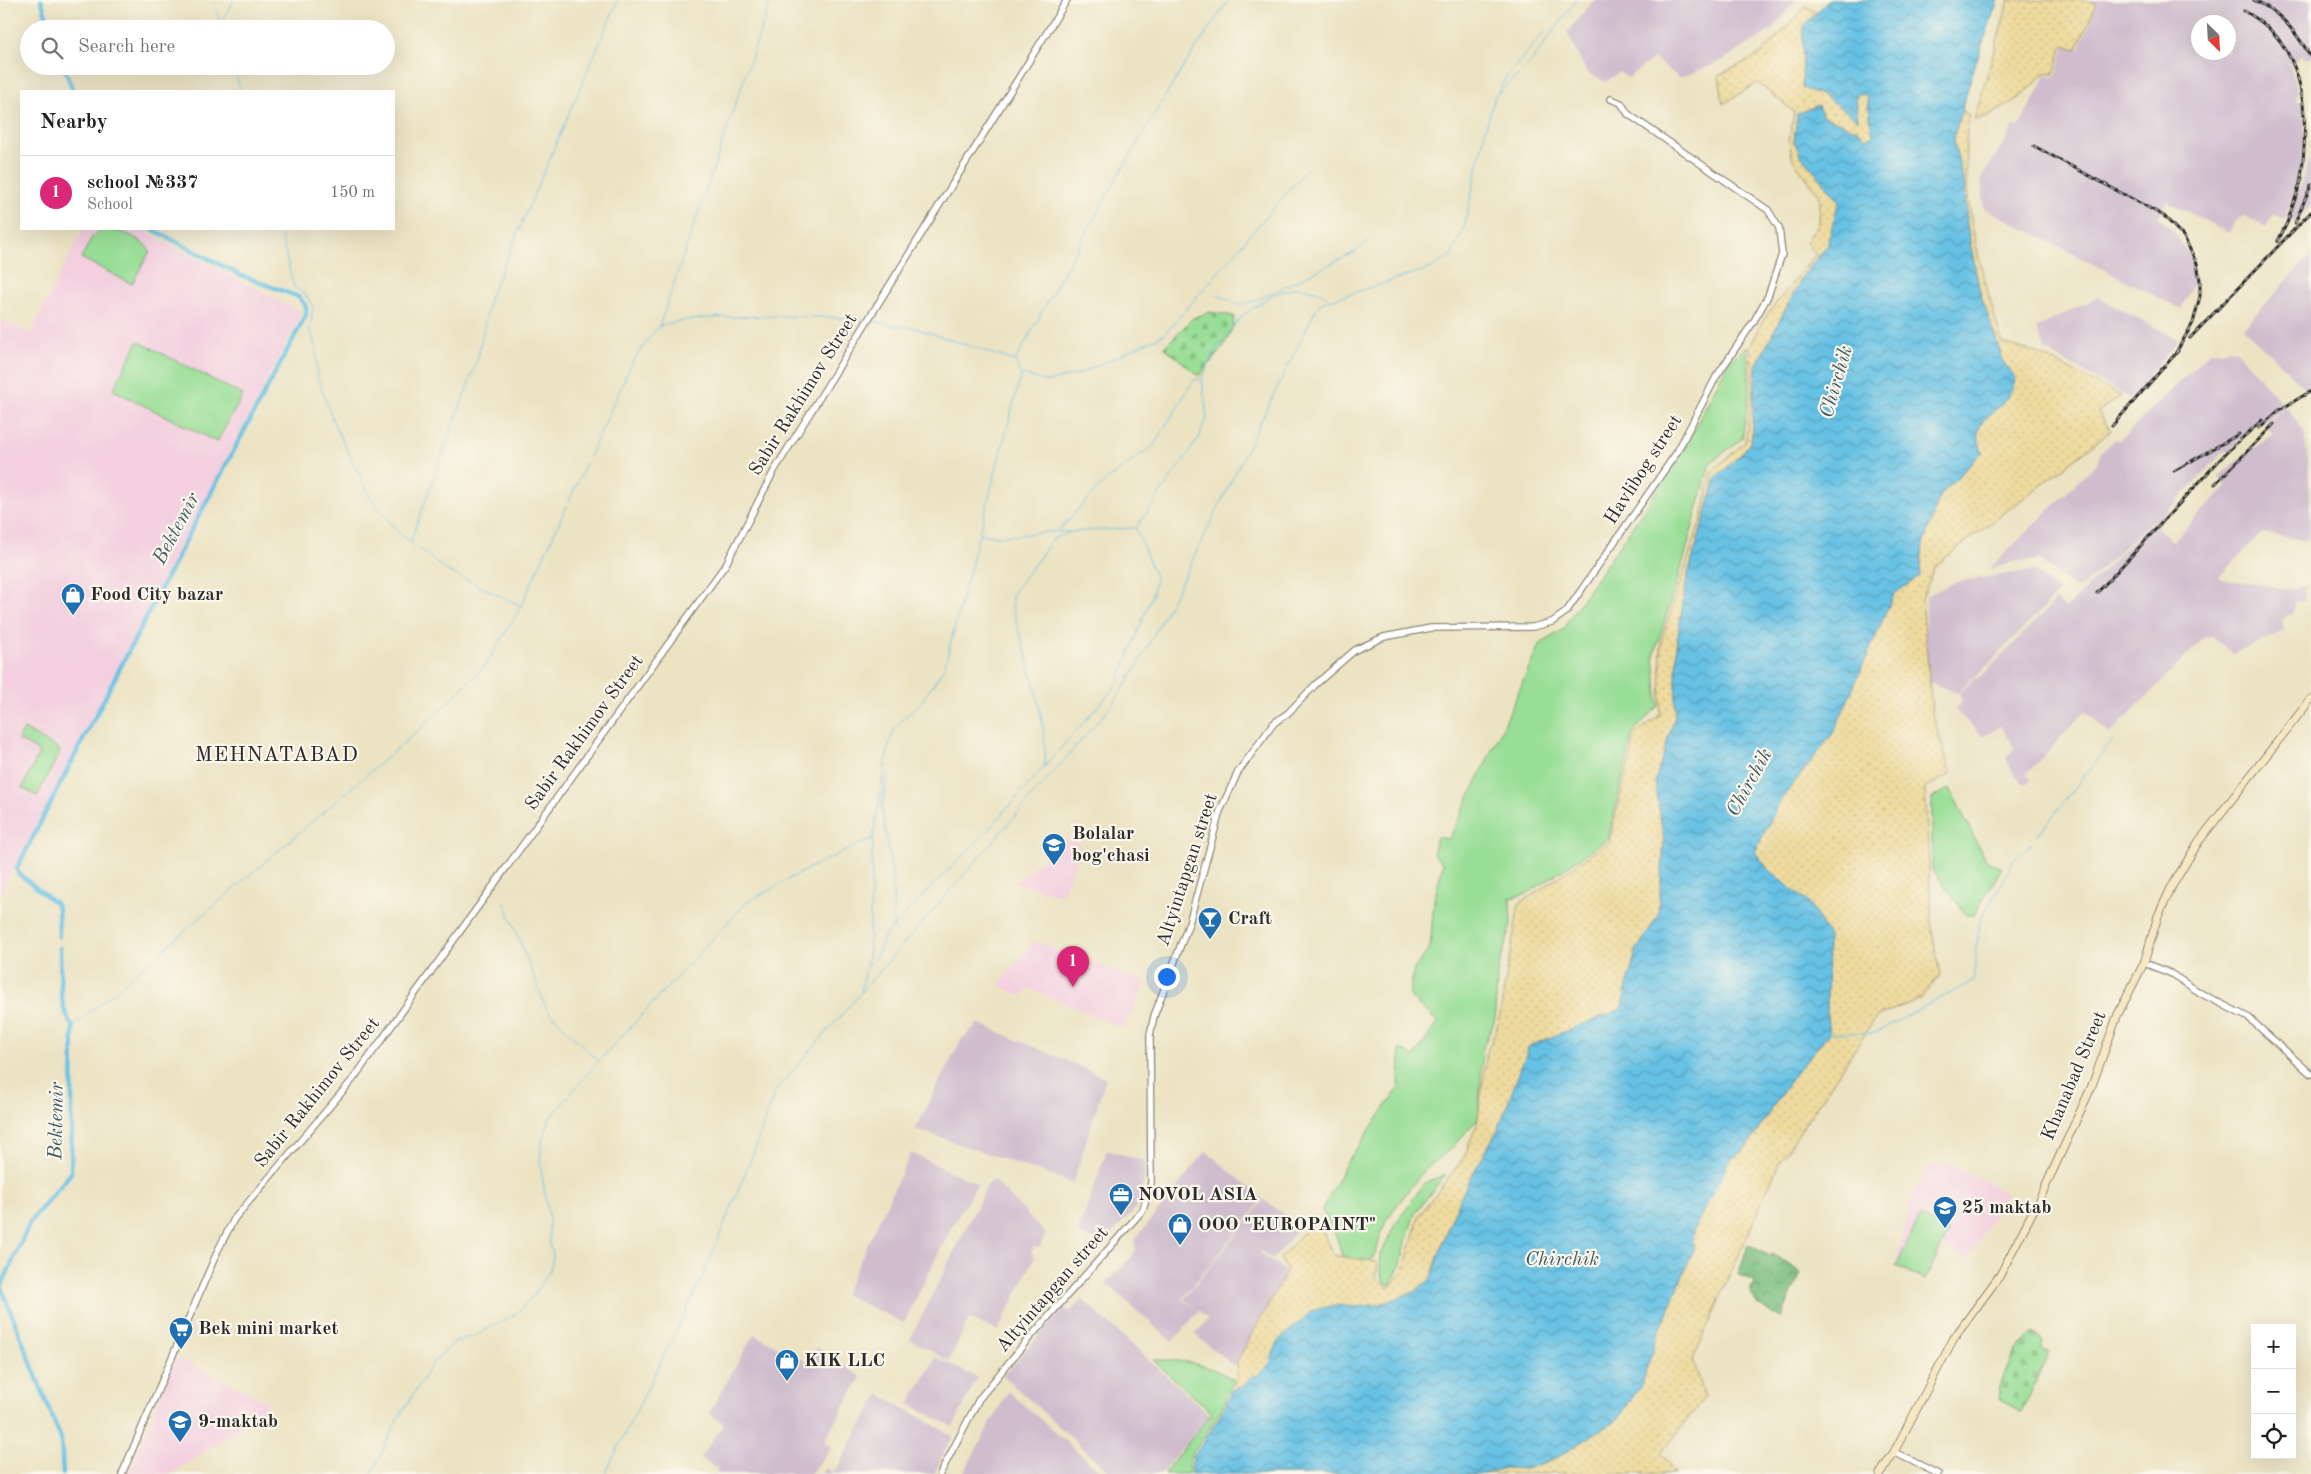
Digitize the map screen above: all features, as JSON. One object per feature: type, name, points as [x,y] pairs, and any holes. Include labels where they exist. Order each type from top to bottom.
[{"type":"main road","name":"Khanabad Street","points":[[1880,1474],[1894,1452],[1954,1338],[1996,1282],[2005,1266],[2083,1107],[2118,1014],[2144,963],[2161,909],[2195,847],[2311,699]]},
{"type":"street","name":"Sabir Rakhimov Street","points":[[122,1474],[230,1226],[277,1167],[354,1078],[726,564],[774,471],[1067,0]]},
{"type":"street","name":"Hаvlibog street","points":[[1274,723],[1288,713],[1316,684],[1355,650],[1384,637],[1438,627],[1533,627],[1552,622],[1566,612],[1677,452],[1716,377],[1764,304],[1776,277],[1782,254],[1776,219],[1750,196],[1628,114],[1622,103],[1611,99]]},
{"type":"street","name":"Altyintapgan street","points":[[940,1474],[979,1399],[1025,1343],[1143,1210],[1151,1183],[1149,1060],[1150,1035],[1154,1016],[1189,923],[1220,811],[1238,772],[1274,723]]},
{"type":"street","points":[[2144,963],[2170,973],[2202,994],[2249,1018],[2311,1074]]},
{"type":"street","points":[[1894,1452],[1938,1474]]},
{"type":"shaded area","points":[[1594,0],[1795,0],[1772,30],[1718,63],[1679,78],[1654,58],[1628,78],[1619,72],[1606,82],[1587,73],[1567,32]]},
{"type":"shaded area","points":[[2090,0],[2311,0],[2311,59],[2300,56],[2291,64],[2246,50],[2290,65],[2298,92],[2296,100],[2303,103],[2305,135],[2301,169],[2285,220],[2274,214],[2266,227],[2244,216],[2235,221],[2229,233],[2166,201],[2159,218],[2172,229],[2191,257],[2195,281],[2181,309],[1984,208],[1981,179],[2014,126],[2019,127],[2046,75],[2055,77],[2065,46],[2079,50],[2098,3]]},
{"type":"shaded area","points":[[2311,155],[2311,206],[2290,224],[2287,223]]},
{"type":"shaded area","name":"Food City bazar","points":[[82,230],[143,230],[302,313],[0,895],[0,319],[30,334]]},
{"type":"shaded area","points":[[2311,255],[2311,387],[2306,389],[2243,328]]},
{"type":"shaded area","points":[[2098,297],[2178,340],[2131,399],[2046,351],[2036,328]]},
{"type":"shaded area","points":[[2229,349],[2237,351],[2285,407],[2264,423],[2260,421],[2227,452],[2224,451],[2157,522],[2150,522],[2084,585],[2075,588],[2040,560],[2016,561],[1988,570],[2097,463],[2101,452],[2115,439],[2119,441],[2210,352]]},
{"type":"shaded area","points":[[2287,407],[2304,432],[2308,461],[2310,524],[2308,541],[2262,533],[2218,578],[2288,589],[2306,586],[2304,602],[2295,601],[2294,613],[2282,618],[2284,631],[2233,654],[2212,636],[2205,637],[2110,734],[2085,711],[2026,775],[2031,779],[2025,785],[2014,774],[2006,758],[2015,749],[2001,726],[1983,737],[1955,709],[1962,702],[1959,693],[1972,681],[1983,675],[2056,600],[2066,609],[2148,525],[2155,526],[2172,541],[2175,539],[2227,486],[2218,476],[2273,434],[2266,424]]},
{"type":"shaded area","points":[[2034,570],[2059,592],[1958,693],[1926,681],[1926,596],[1955,582]]},
{"type":"shaded area","name":"Bolalar bog'chasi","points":[[1068,839],[1078,843],[1076,848],[1081,850],[1062,895],[1014,883]]},
{"type":"shaded area","points":[[1033,941],[1146,982],[1123,1029],[1029,988],[1021,996],[999,985]]},
{"type":"shaded area","points":[[978,1023],[1106,1078],[1073,1183],[915,1129],[961,1040]]},
{"type":"shaded area","name":"NOVOL ASIA","points":[[1107,1150],[1145,1161],[1144,1184],[1138,1206],[1103,1243],[1078,1233]]},
{"type":"shaded area","points":[[1206,1151],[1263,1199],[1182,1299],[1197,1310],[1184,1299],[1264,1200],[1300,1226],[1273,1260],[1261,1251],[1260,1253],[1286,1272],[1234,1366],[1195,1335],[1208,1319],[1199,1311],[1172,1342],[1106,1283],[1130,1259],[1136,1250],[1134,1241]]},
{"type":"shaded area","points":[[911,1153],[978,1184],[954,1222],[904,1323],[844,1294]]},
{"type":"shaded area","name":"25 maktab","points":[[1945,1162],[2007,1193],[1968,1259],[1944,1247],[1925,1281],[1895,1266],[1908,1210],[1906,1209],[1928,1167]]},
{"type":"shaded area","points":[[994,1180],[1046,1234],[1039,1248],[1034,1247],[1031,1253],[1035,1257],[998,1331],[969,1318],[949,1361],[910,1339],[989,1182]]},
{"type":"shaded area","points":[[1082,1299],[1210,1415],[1160,1474],[1112,1474],[1003,1376],[1064,1307],[1070,1312]]},
{"type":"shaded area","points":[[754,1334],[808,1363],[817,1347],[861,1377],[824,1441],[832,1447],[810,1474],[715,1474],[718,1469],[700,1458],[724,1424],[709,1413]]},
{"type":"shaded area","name":"9-maktab","points":[[176,1356],[267,1402],[262,1414],[171,1474],[133,1474],[129,1472]]},
{"type":"shaded area","points":[[936,1357],[977,1378],[953,1427],[909,1404]]},
{"type":"shaded area","points":[[1008,1391],[1103,1474],[963,1474]]},
{"type":"shaded area","points":[[879,1394],[953,1436],[934,1474],[821,1474],[826,1468],[834,1473]]},
{"type":"green space","points":[[99,230],[114,230],[135,237],[146,246],[150,251],[132,284],[81,258],[92,237]]},
{"type":"green space","points":[[1210,312],[1234,316],[1233,324],[1227,341],[1199,376],[1164,347],[1193,318]]},
{"type":"green space","points":[[138,341],[243,395],[217,442],[113,390]]},
{"type":"green space","points":[[1747,347],[1750,391],[1742,439],[1710,463],[1684,559],[1654,655],[1658,706],[1633,732],[1608,839],[1527,894],[1510,898],[1511,925],[1497,974],[1495,1020],[1483,1047],[1478,1118],[1453,1147],[1423,1171],[1386,1220],[1374,1257],[1363,1263],[1342,1255],[1337,1238],[1322,1210],[1345,1165],[1399,1088],[1400,1049],[1414,1057],[1438,1022],[1409,996],[1414,969],[1430,948],[1434,900],[1443,864],[1433,854],[1437,837],[1449,839],[1504,725],[1539,645],[1564,629],[1679,459],[1729,361]]},
{"type":"green space","points":[[24,729],[59,749],[59,754],[37,796],[22,788],[39,754],[37,750],[18,740]]},
{"type":"green space","points":[[1950,788],[1985,860],[2002,868],[1974,915],[1966,915],[1932,869],[1932,798]]},
{"type":"green space","points":[[1445,1175],[1415,1213],[1401,1264],[1390,1285],[1384,1282],[1380,1272],[1381,1255],[1394,1226],[1424,1183]]},
{"type":"green space","points":[[1920,1217],[1949,1231],[1925,1280],[1896,1266]]},
{"type":"green space","points":[[1748,1244],[1768,1255],[1772,1253],[1801,1273],[1781,1318],[1758,1305],[1750,1292],[1754,1281],[1738,1275]]},
{"type":"green space","points":[[2034,1333],[2042,1343],[2042,1349],[2049,1352],[2022,1412],[1998,1399],[1999,1390],[2005,1372],[2015,1354]]},
{"type":"green space","points":[[1153,1360],[1175,1361],[1205,1366],[1234,1380],[1220,1412],[1190,1457],[1188,1474],[1163,1474],[1212,1413]]},
{"type":"sand","points":[[2009,0],[2086,0],[2097,3],[2077,49],[2063,45],[2054,74],[2045,73],[2013,102],[1994,113],[1974,120]]},
{"type":"sand","name":"Chirchik","points":[[1806,6],[1969,115],[1966,144],[1968,201],[1979,259],[2002,343],[2038,353],[2121,396],[2098,412],[2111,431],[1935,566],[1922,599],[1932,712],[1951,774],[1925,788],[1932,930],[1940,975],[1920,999],[1877,1016],[1779,1163],[1693,1360],[1705,1397],[1661,1453],[1675,1474],[1218,1474],[1236,1378],[1237,1361],[1287,1271],[1280,1258],[1317,1218],[1333,1255],[1378,1262],[1376,1277],[1389,1288],[1404,1269],[1419,1216],[1464,1157],[1477,1124],[1487,1052],[1498,1024],[1519,904],[1609,842],[1636,733],[1660,715],[1661,641],[1703,513],[1712,471],[1745,442],[1753,392],[1750,347],[1765,317],[1816,254],[1806,242],[1819,223],[1820,196],[1793,160],[1789,141],[1794,112],[1758,83],[1723,104],[1719,75],[1761,54]]},
{"type":"water","name":"Chirchik","points":[[1829,0],[1998,0],[1972,74],[1953,139],[1965,187],[1967,226],[1980,292],[2004,363],[2016,379],[2007,398],[1980,426],[1979,441],[1982,452],[1940,495],[1923,545],[1920,576],[1894,594],[1834,732],[1780,801],[1755,852],[1770,871],[1810,904],[1828,935],[1827,1017],[1829,1033],[1791,1079],[1748,1146],[1729,1161],[1694,1229],[1693,1251],[1655,1342],[1643,1382],[1618,1419],[1558,1457],[1526,1469],[1504,1468],[1483,1474],[1190,1474],[1193,1458],[1221,1414],[1233,1390],[1244,1386],[1252,1376],[1258,1375],[1270,1363],[1278,1341],[1313,1310],[1336,1305],[1356,1307],[1380,1304],[1412,1293],[1430,1280],[1451,1220],[1466,1186],[1499,1127],[1529,1046],[1621,1009],[1636,951],[1658,916],[1664,842],[1655,782],[1675,716],[1677,640],[1687,577],[1716,478],[1743,452],[1751,441],[1756,366],[1802,277],[1827,246],[1839,200],[1800,155],[1794,141],[1797,114],[1818,105],[1822,116],[1858,130],[1865,138],[1873,136],[1867,95],[1856,94],[1858,120],[1825,96],[1802,88],[1803,26]]},
{"type":"waterway","name":"Bektemir","points":[[41,0],[48,20]]},
{"type":"waterway","points":[[213,0],[219,20]]},
{"type":"waterway","points":[[222,20],[234,0]]},
{"type":"waterway","points":[[411,540],[477,361],[490,297],[618,0]]},
{"type":"waterway","points":[[659,327],[771,0]]},
{"type":"waterway","points":[[861,991],[869,952],[873,838],[888,749],[895,727],[923,700],[944,668],[1021,375],[1015,361],[1091,223],[1144,132],[1199,43],[1229,0]]},
{"type":"waterway","points":[[605,1474],[702,1279],[753,1154],[775,1091],[1113,704],[1139,663],[1179,587],[1315,311],[1321,303],[1431,268],[1451,256],[1464,228],[1495,96],[1529,65],[1576,0]]},
{"type":"waterway","points":[[1496,96],[1506,77],[1545,31]]},
{"type":"waterway","name":"Bektemir","points":[[67,75],[73,90]]},
{"type":"waterway","points":[[236,75],[241,90]]},
{"type":"waterway","points":[[1022,375],[1047,382],[1079,374],[1165,334],[1307,169]]},
{"type":"waterway","name":"Bektemir","points":[[59,937],[58,908],[55,903],[18,873],[17,868],[187,538],[306,315],[306,307],[299,297],[240,275],[154,230]]},
{"type":"waterway","points":[[279,230],[294,287],[305,294],[313,306],[310,330],[316,349],[317,376],[335,426],[372,500],[399,533],[446,570],[521,606]]},
{"type":"waterway","points":[[1216,295],[1241,305],[1259,299],[1355,252],[1370,240]]},
{"type":"waterway","points":[[867,965],[877,955],[885,936],[978,841],[1118,682],[1153,593],[1156,579],[1136,528],[1199,438],[1207,418],[1202,379],[1215,350],[1242,316],[1272,295],[1296,287],[1320,292],[1330,300]]},
{"type":"waterway","points":[[73,1027],[428,722],[486,665],[521,606],[633,361],[655,330],[672,322],[725,317],[792,316],[864,320]]},
{"type":"waterway","points":[[870,321],[918,329],[1015,361]]},
{"type":"waterway","points":[[1058,531],[1106,480],[1154,445],[1194,380],[1200,379]]},
{"type":"waterway","points":[[1045,766],[1043,726],[1029,666],[1012,607],[1012,594],[1054,538],[1071,532],[1135,528]]},
{"type":"waterway","points":[[980,534],[1013,536],[1047,532],[1070,532]]},
{"type":"waterway","points":[[2037,836],[2113,740]]},
{"type":"waterway","points":[[887,776],[882,809],[893,879],[893,929]]},
{"type":"waterway","points":[[372,1474],[396,1422],[434,1361],[456,1341],[475,1336],[515,1314],[532,1298],[550,1270],[553,1258],[549,1242],[549,1219],[540,1162],[542,1141],[550,1118],[597,1063],[746,903],[809,868],[873,838]]},
{"type":"waterway","points":[[1829,1033],[1875,1033],[1973,981],[1980,920],[2016,857],[2032,843]]},
{"type":"waterway","points":[[504,901],[547,1010],[598,1061]]},
{"type":"waterway","name":"Bektemir","points":[[60,948],[62,999],[64,1009],[73,1027],[71,1173],[30,1222],[1,1287],[61,1439],[63,1474]]},
{"type":"railway","points":[[2254,0],[2272,10],[2287,24],[2311,58]]},
{"type":"railway","points":[[2244,11],[2265,25],[2282,43],[2293,64],[2300,86],[2304,110],[2305,135],[2300,184]]},
{"type":"railway","points":[[2034,146],[2164,216],[2184,237],[2197,264],[2200,296],[2193,323],[2174,356]]},
{"type":"railway","points":[[2278,241],[2287,223],[2302,178]]},
{"type":"railway","points":[[2295,223],[2311,185]]},
{"type":"railway","points":[[2190,338],[2311,212]]},
{"type":"railway","points":[[2112,426],[2178,351]]},
{"type":"railway","points":[[2259,428],[2278,411],[2311,391]]},
{"type":"railway","points":[[2097,593],[2226,453],[2262,420]]},
{"type":"railway","points":[[2215,484],[2274,424]]},
{"type":"railway","points":[[2174,471],[2239,434]]},
{"type":"place","name":"Food City bazar","points":[[73,616]]},
{"type":"place","name":"Bolalar bog'chasi","points":[[1054,866]]},
{"type":"place","name":"Craft","points":[[1210,940]]},
{"type":"place","name":"school №337","points":[[1073,987]]},
{"type":"place","name":"NOVOL ASIA","points":[[1121,1216]]},
{"type":"place","name":"25 maktab","points":[[1945,1229]]},
{"type":"place","name":"OOO \"EUROPAINT\"","points":[[1180,1246]]},
{"type":"place","name":"Bek mini market","points":[[181,1350]]},
{"type":"place","name":"KIK LLC","points":[[787,1382]]},
{"type":"place","name":"9-maktab","points":[[180,1443]]},
{"type":"district","name":"MEHNATABAD","points":[[277,755]]}]
